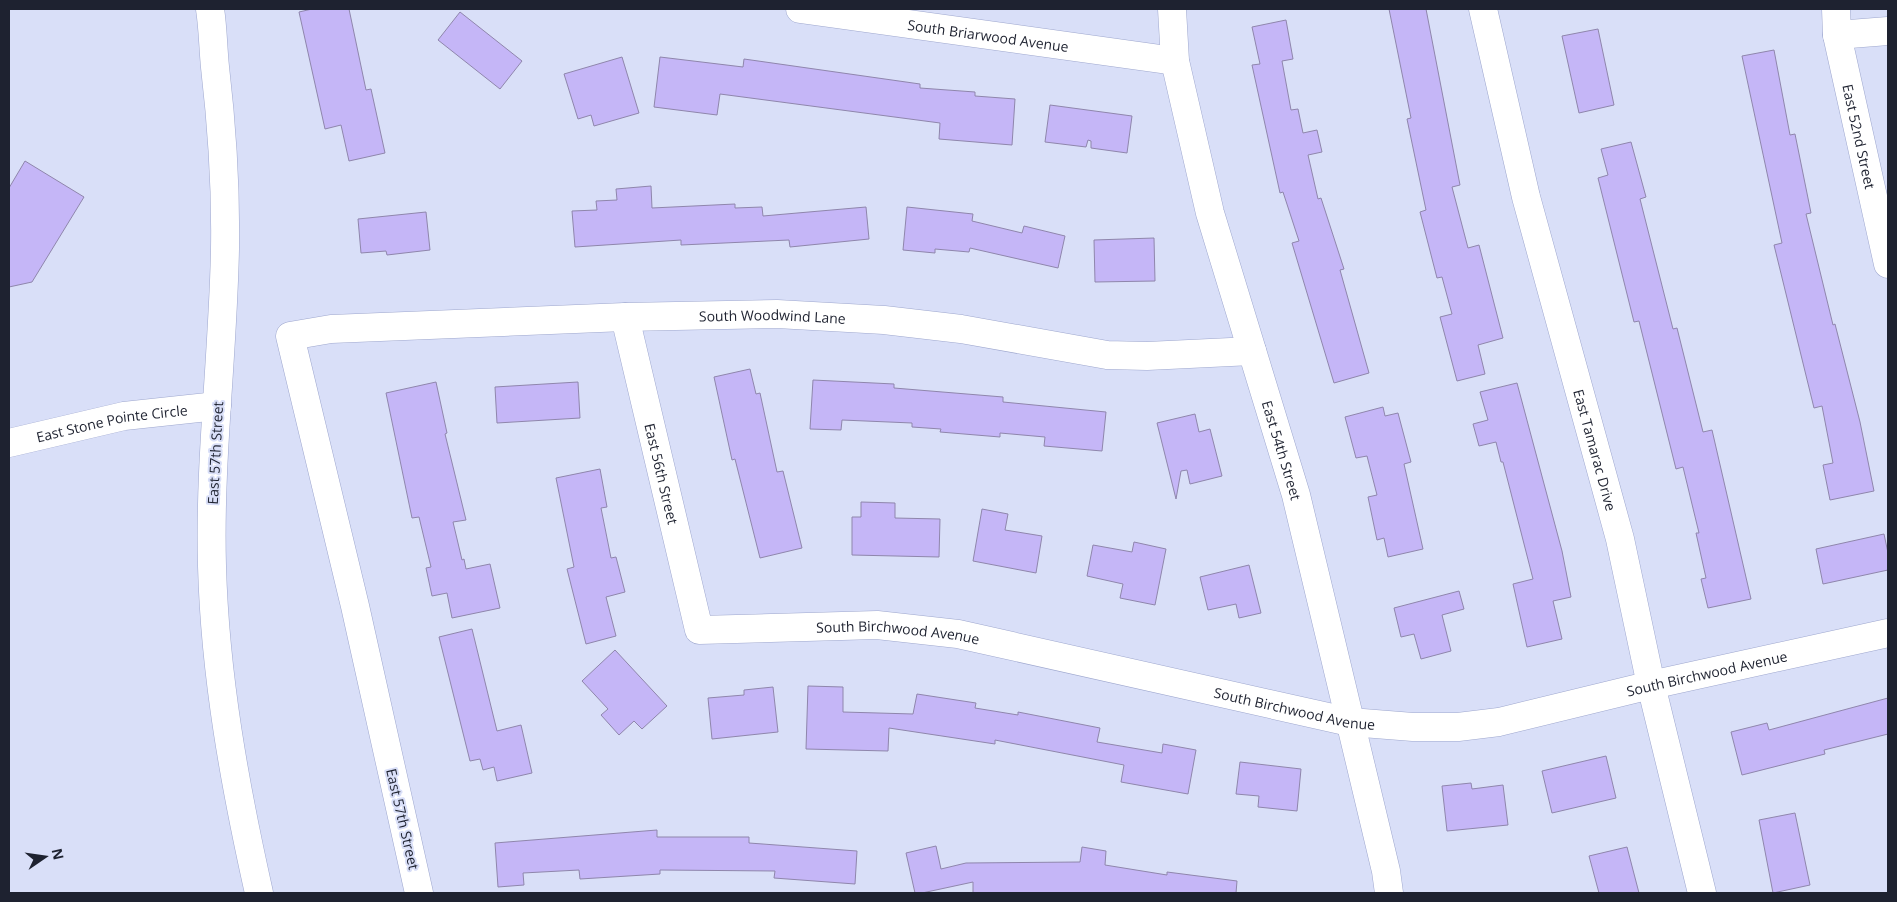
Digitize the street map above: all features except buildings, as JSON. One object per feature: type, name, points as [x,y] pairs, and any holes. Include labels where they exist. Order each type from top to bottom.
[{"type":"street","name":"East 57th Street","points":[[210,9],[225,193],[225,250],[212,492],[212,566],[215,630],[231,758],[240,810],[259,893]]},
{"type":"street","name":"East 54th Street","points":[[1172,9],[1175,61],[1210,213],[1296,495],[1386,871],[1389,893]]},
{"type":"street","name":"East Tamarac Drive","points":[[1483,9],[1526,197],[1620,539],[1651,686],[1702,893]]},
{"type":"street","name":"South Briarwood Avenue","points":[[816,10],[1175,61]]},
{"type":"street","points":[[1837,22],[1888,31]]},
{"type":"street","name":"East 52nd Street","points":[[1837,22],[1888,264]]},
{"type":"street","name":"South Woodwind Lane","points":[[290,336],[331,329],[625,317],[777,314],[884,320],[961,329],[1107,356],[1252,351]]},
{"type":"street","name":"East 56th Street","points":[[625,317],[699,630]]},
{"type":"street","name":"East 57th Street","points":[[290,336],[419,893]]},
{"type":"street","name":"East Stone Pointe Circle","points":[[9,443],[124,416],[217,406]]},
{"type":"street","name":"South Birchwood Avenue","points":[[699,630],[876,625],[958,634],[1350,722],[1413,727],[1458,727],[1499,722],[1888,632]]}]
